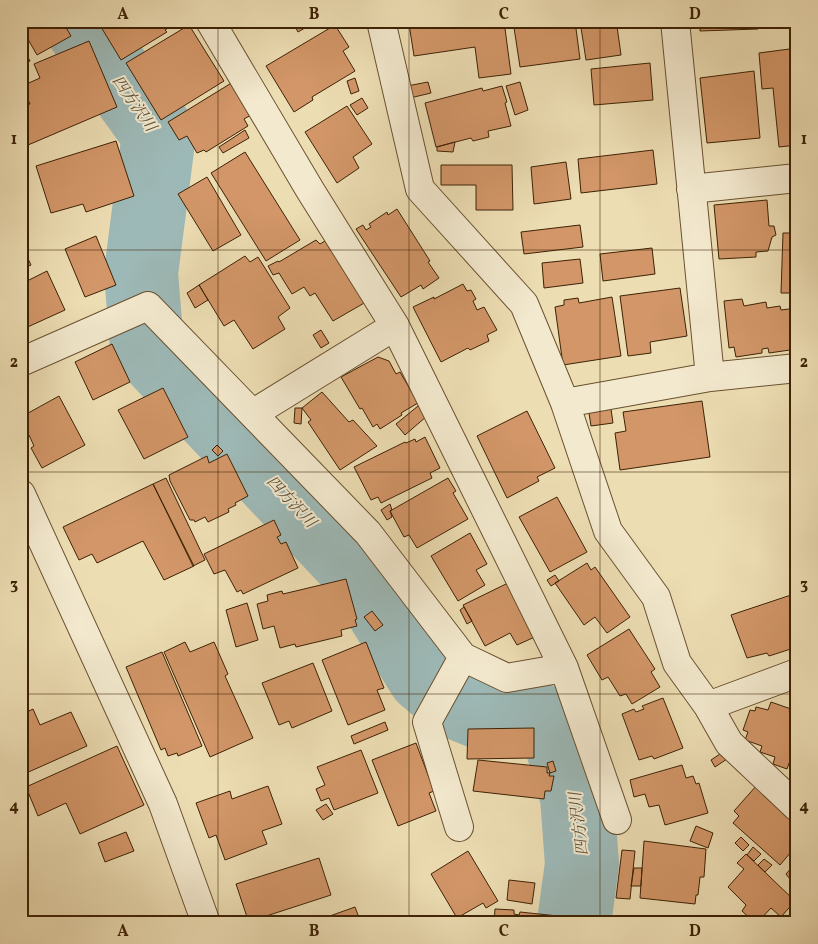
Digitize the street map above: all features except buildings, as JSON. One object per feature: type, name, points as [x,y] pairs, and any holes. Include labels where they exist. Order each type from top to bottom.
[{"type":"street","points":[[210,21],[310,190],[395,326],[564,668],[617,820]]},
{"type":"street","points":[[381,21],[420,189],[524,304],[565,403],[608,531],[656,597],[677,662],[708,706],[729,743],[797,807]]},
{"type":"street","points":[[675,21],[710,377]]},
{"type":"street","points":[[691,189],[797,178]]},
{"type":"street","points":[[21,362],[148,306],[254,413],[368,533],[463,657],[507,678],[564,668]]},
{"type":"street","points":[[254,413],[395,326]]},
{"type":"street","points":[[565,403],[710,377],[797,368]]},
{"type":"street","points":[[21,494],[163,804],[206,923]]},
{"type":"street","points":[[459,827],[427,722],[463,657]]},
{"type":"street","points":[[708,706],[797,674]]},
{"type":"waterway","name":"四方沢川","points":[[77,21],[159,134],[141,273],[147,347],[354,566],[424,676],[453,701],[485,714],[534,718],[557,728],[577,797],[582,864],[574,923]]}]
